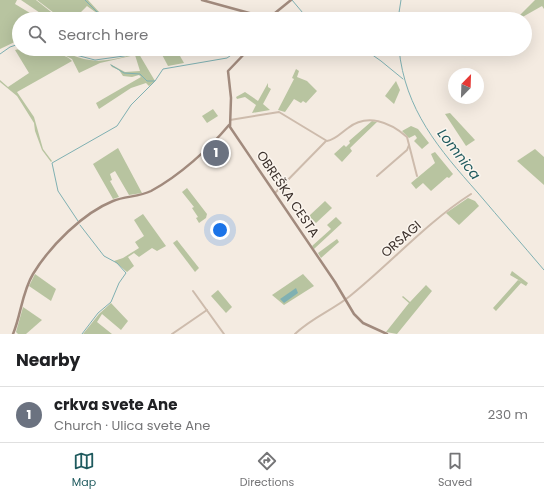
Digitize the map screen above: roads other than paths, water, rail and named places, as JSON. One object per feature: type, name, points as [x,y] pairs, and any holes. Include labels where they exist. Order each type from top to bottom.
[{"type":"main road","points":[[202,0],[246,12]]},
{"type":"main road","points":[[276,12],[291,0]]},
{"type":"main road","points":[[13,334],[30,279],[57,243],[85,218],[106,204],[118,199],[144,194],[158,187],[202,154],[229,125],[231,98],[228,71],[242,56]]},
{"type":"main road","name":"OBREŠKA CESTA","points":[[229,125],[359,320],[387,334]]},
{"type":"street","points":[[229,120],[279,112],[326,141]]},
{"type":"street","points":[[275,192],[326,141],[332,139],[359,121],[369,119],[380,121],[400,131],[407,137],[417,176]]},
{"type":"street","points":[[377,176],[407,150],[409,144]]},
{"type":"street","name":"ORSAGI","points":[[295,334],[329,309],[345,300],[422,231],[471,194]]},
{"type":"street","points":[[193,291],[224,334]]},
{"type":"street","points":[[172,334],[207,310]]},
{"type":"water","points":[[296,288],[298,293],[284,303],[280,299]]},
{"type":"waterway","points":[[85,0],[97,12]]},
{"type":"waterway","points":[[292,0],[302,12]]},
{"type":"waterway","points":[[399,12],[401,0]]},
{"type":"waterway","name":"Lomnica","points":[[0,54],[12,46]]},
{"type":"waterway","name":"Lomnica","points":[[80,56],[95,60],[124,56]]},
{"type":"waterway","points":[[111,65],[124,73],[140,74],[147,81],[155,81],[163,69],[227,58],[230,56]]},
{"type":"waterway","name":"Lomnica","points":[[374,56],[403,79]]},
{"type":"waterway","name":"Lomnica","points":[[400,56],[408,91],[416,110],[437,144],[544,270]]},
{"type":"waterway","points":[[78,221],[58,191],[52,163],[117,126],[131,105],[155,81]]},
{"type":"waterway","points":[[80,225],[104,256],[117,263],[126,273],[119,283],[111,302],[98,313],[82,334]]},
{"type":"place","name":"crkva svete Ane","points":[[216,153]]}]
